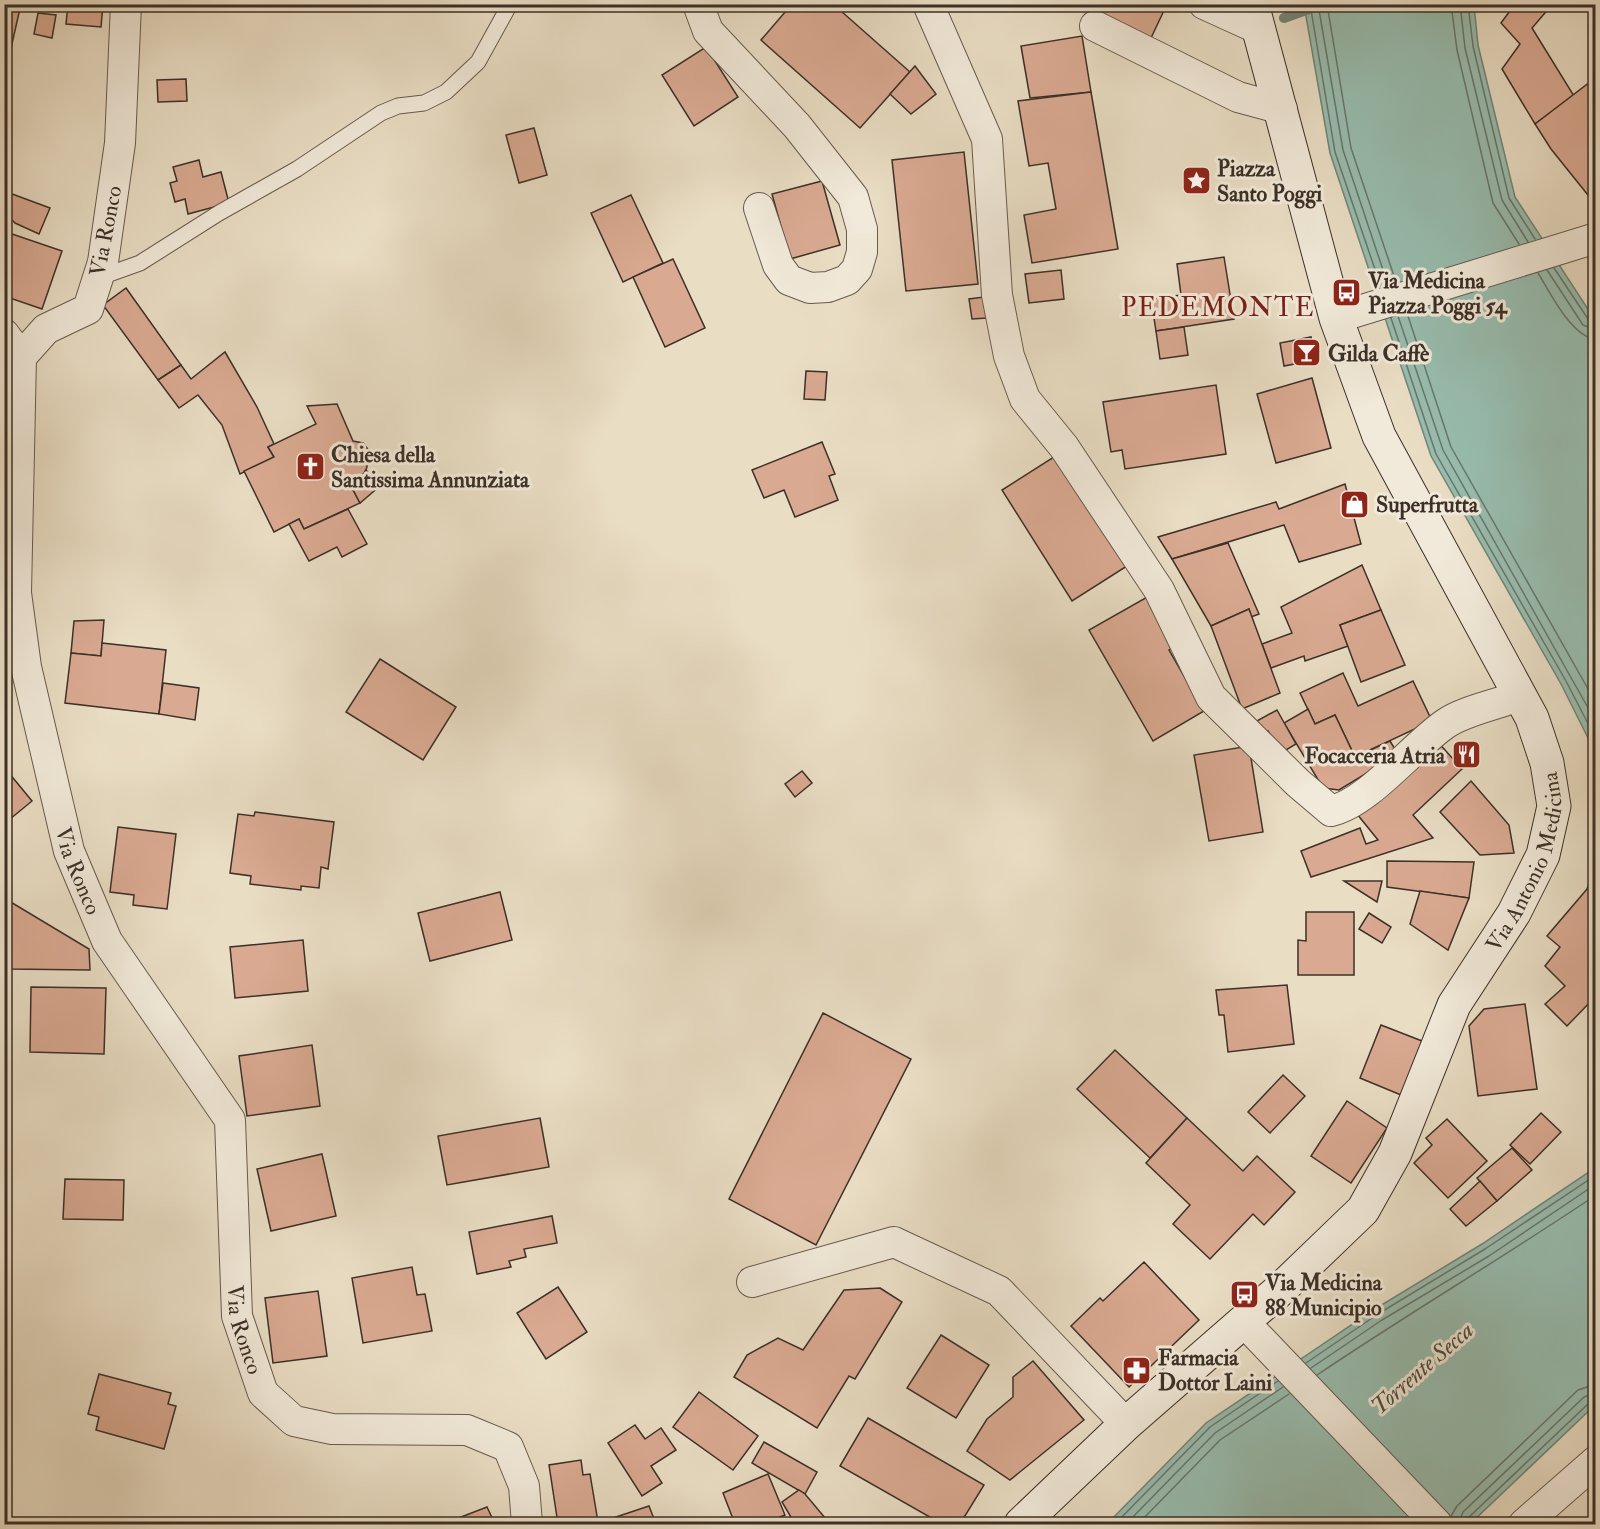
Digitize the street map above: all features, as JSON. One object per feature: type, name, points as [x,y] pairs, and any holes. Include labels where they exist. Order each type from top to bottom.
[{"type":"main road","name":"Via Antonio Medicina","points":[[1020,1524],[1126,1424],[1243,1321],[1363,1210],[1395,1153],[1454,1005],[1514,913],[1543,855],[1554,806],[1547,763],[1532,718],[1379,436],[1256,17]]},
{"type":"street","name":"Via Ronco","points":[[126,4],[120,142],[103,262],[88,309],[13,346],[16,593],[27,667],[66,840],[107,941],[230,1120],[237,1316],[264,1393],[294,1421],[332,1429],[467,1430],[508,1447],[524,1486],[527,1524]]},
{"type":"street","points":[[698,4],[708,31],[797,126],[853,197],[862,229],[862,252],[857,269],[847,280],[828,287],[810,288],[789,280],[778,265],[759,208]]},
{"type":"street","points":[[928,4],[987,139],[998,296],[1009,356],[1025,399],[1064,447],[1159,590],[1211,697],[1298,783],[1331,811],[1345,808],[1363,795],[1447,722],[1519,696]]},
{"type":"street","points":[[1204,4],[1256,17]]},
{"type":"street","points":[[1095,26],[1238,97],[1282,109]]},
{"type":"street","points":[[1345,315],[1596,238]]},
{"type":"street","points":[[752,1282],[894,1242],[999,1292],[1126,1424]]},
{"type":"street","points":[[1243,1321],[1437,1524]]},
{"type":"street","points":[[1524,1524],[1596,1461]]},
{"type":"lane","points":[[98,278],[140,263],[219,213],[297,169],[381,113],[398,106],[424,103],[446,92],[478,62],[510,4]]},
{"type":"water","points":[[1304,5],[1474,5],[1478,45],[1515,197],[1595,320],[1595,752],[1561,684],[1431,456],[1330,153]]},
{"type":"water","name":"Torrente Secca","points":[[1595,1168],[1595,1405],[1470,1524],[1107,1524],[1206,1423],[1375,1309],[1482,1244]]},
{"type":"building","points":[[4,4],[21,4],[4,79]]},
{"type":"building","points":[[68,4],[103,4],[101,27],[66,24]]},
{"type":"building","points":[[792,4],[833,4],[910,72],[860,128],[761,40]]},
{"type":"building","points":[[1078,4],[1167,4],[1151,38]]},
{"type":"building","points":[[1515,4],[1550,7],[1532,28],[1574,96],[1535,124],[1502,69],[1520,44],[1501,23]]},
{"type":"building","points":[[38,13],[56,15],[52,38],[34,34]]},
{"type":"building","points":[[1082,36],[1091,92],[1030,98],[1021,46]]},
{"type":"building","points":[[706,47],[738,97],[694,126],[662,75]]},
{"type":"building","points":[[915,66],[936,94],[911,114],[890,94]]},
{"type":"building","points":[[186,79],[187,101],[158,102],[157,80]]},
{"type":"building","points":[[1594,79],[1596,81],[1596,205],[1551,149],[1535,124]]},
{"type":"building","points":[[1091,92],[1118,249],[1032,263],[1024,215],[1056,209],[1048,163],[1029,166],[1018,101]]},
{"type":"building","points":[[534,128],[547,175],[519,183],[506,135]]},
{"type":"building","points":[[964,152],[978,284],[906,291],[892,160]]},
{"type":"building","points":[[199,160],[203,177],[221,172],[229,203],[188,214],[185,199],[175,202],[170,183],[177,181],[173,167]]},
{"type":"building","points":[[822,181],[840,245],[790,259],[772,194]]},
{"type":"building","points":[[4,191],[50,208],[39,234],[15,223],[4,212]]},
{"type":"building","points":[[631,195],[663,263],[623,282],[591,213]]},
{"type":"building","points":[[4,231],[12,234],[4,257]]},
{"type":"building","points":[[12,234],[62,251],[42,309],[4,296],[4,257]]},
{"type":"building","points":[[1224,257],[1234,319],[1156,331],[1151,299],[1181,295],[1177,264]]},
{"type":"building","points":[[673,259],[705,328],[665,347],[633,277]]},
{"type":"building","points":[[1061,270],[1064,299],[1029,303],[1025,274]]},
{"type":"building","points":[[126,288],[181,365],[158,380],[103,305]]},
{"type":"building","points":[[984,297],[987,318],[972,319],[969,299]]},
{"type":"building","points":[[1184,327],[1188,355],[1160,359],[1156,331]]},
{"type":"building","points":[[1311,337],[1315,360],[1284,366],[1280,343]]},
{"type":"building","points":[[225,352],[257,407],[274,444],[268,447],[274,457],[240,474],[222,425],[198,395],[179,408],[158,380],[181,365],[191,379]]},
{"type":"building","points":[[806,371],[827,372],[825,400],[804,399]]},
{"type":"building","points":[[1312,378],[1331,448],[1276,463],[1257,394]]},
{"type":"building","points":[[1216,385],[1226,454],[1125,469],[1122,450],[1111,452],[1103,402]]},
{"type":"building","name":"Chiesa della Santissima Annunziata","points":[[337,404],[353,441],[363,443],[371,453],[361,478],[350,484],[360,503],[304,529],[299,519],[274,532],[244,471],[274,457],[268,447],[316,424],[307,406]]},
{"type":"building","points":[[822,442],[835,474],[829,476],[838,500],[795,517],[784,490],[764,498],[752,470]]},
{"type":"building","points":[[1057,455],[1127,566],[1072,601],[1002,490]]},
{"type":"building","points":[[366,470],[380,486],[360,503],[350,484],[361,478]]},
{"type":"building","points":[[1345,484],[1361,544],[1299,562],[1284,525],[1172,559],[1158,537],[1276,502],[1279,509]]},
{"type":"building","points":[[348,509],[367,544],[342,557],[337,547],[309,561],[289,524],[299,519],[304,529]]},
{"type":"building","points":[[1228,543],[1259,614],[1251,617],[1249,609],[1211,626],[1172,559]]},
{"type":"building","points":[[1362,565],[1381,610],[1340,625],[1348,646],[1305,661],[1304,656],[1271,668],[1262,644],[1292,633],[1281,607]]},
{"type":"building","points":[[1149,596],[1177,646],[1169,650],[1204,711],[1153,741],[1089,630]]},
{"type":"building","points":[[1249,609],[1280,693],[1242,709],[1211,626]]},
{"type":"building","points":[[1381,610],[1405,665],[1361,682],[1340,625]]},
{"type":"building","points":[[104,620],[101,656],[71,653],[74,621]]},
{"type":"building","points":[[102,643],[166,650],[159,714],[65,703],[71,653],[101,656]]},
{"type":"building","points":[[380,659],[456,707],[423,760],[346,712]]},
{"type":"building","points":[[1343,673],[1358,706],[1413,681],[1432,721],[1355,757],[1335,715],[1315,724],[1300,693]]},
{"type":"building","points":[[163,683],[199,688],[195,720],[159,714]]},
{"type":"building","points":[[1308,709],[1315,724],[1335,715],[1355,757],[1390,741],[1398,754],[1339,790],[1323,788],[1284,723]]},
{"type":"building","points":[[1277,710],[1296,744],[1281,753],[1268,731],[1263,735],[1255,722]]},
{"type":"building","points":[[1437,741],[1462,769],[1413,815],[1433,838],[1311,877],[1301,851],[1360,828],[1366,844],[1378,840],[1357,814]]},
{"type":"building","points":[[1249,746],[1263,832],[1209,841],[1194,755]]},
{"type":"building","points":[[4,767],[32,801],[4,824]]},
{"type":"building","points":[[802,771],[812,783],[795,797],[785,784]]},
{"type":"building","points":[[1471,781],[1509,825],[1514,853],[1480,855],[1440,812]]},
{"type":"building","points":[[255,812],[334,822],[328,869],[321,867],[319,888],[301,886],[301,890],[250,884],[251,876],[230,873],[238,814],[254,816]]},
{"type":"building","points":[[118,827],[176,834],[167,909],[133,905],[134,895],[110,892]]},
{"type":"building","points":[[1387,861],[1474,862],[1469,898],[1387,887]]},
{"type":"building","points":[[1595,865],[1596,958],[1592,962],[1596,965],[1596,996],[1567,1026],[1545,1004],[1565,986],[1545,966],[1560,947],[1547,936],[1587,889]]},
{"type":"building","points":[[1344,881],[1382,881],[1377,902]]},
{"type":"building","points":[[1420,891],[1469,898],[1448,950],[1410,924]]},
{"type":"building","points":[[500,892],[512,940],[430,961],[418,913]]},
{"type":"building","points":[[9,901],[89,949],[90,970],[9,969]]},
{"type":"building","points":[[1306,912],[1354,912],[1354,975],[1298,975],[1298,940],[1306,941]]},
{"type":"building","points":[[1369,913],[1391,927],[1382,943],[1359,929]]},
{"type":"building","points":[[303,940],[308,991],[235,998],[230,947]]},
{"type":"building","points":[[1287,985],[1294,1044],[1228,1052],[1224,1015],[1219,1015],[1216,990]]},
{"type":"building","points":[[31,987],[106,988],[104,1054],[30,1052]]},
{"type":"building","points":[[1525,1004],[1537,1089],[1478,1096],[1469,1026],[1484,1009]]},
{"type":"building","points":[[823,1013],[911,1059],[816,1245],[729,1199]]},
{"type":"building","points":[[1381,1025],[1422,1041],[1401,1095],[1360,1078]]},
{"type":"building","points":[[312,1045],[320,1106],[247,1116],[239,1056]]},
{"type":"building","points":[[1115,1050],[1187,1118],[1150,1158],[1077,1089]]},
{"type":"building","points":[[1283,1075],[1305,1096],[1270,1133],[1248,1112]]},
{"type":"building","points":[[1347,1101],[1387,1128],[1351,1183],[1311,1156]]},
{"type":"building","points":[[1541,1113],[1561,1132],[1530,1164],[1510,1145]]},
{"type":"building","points":[[540,1118],[549,1167],[447,1185],[438,1136]]},
{"type":"building","points":[[1187,1118],[1243,1171],[1257,1156],[1295,1192],[1264,1225],[1253,1214],[1210,1259],[1173,1224],[1190,1205],[1146,1163]]},
{"type":"building","points":[[1447,1119],[1487,1161],[1448,1198],[1414,1163],[1432,1145],[1426,1138]]},
{"type":"building","points":[[1512,1148],[1532,1170],[1497,1201],[1477,1178]]},
{"type":"building","points":[[322,1154],[336,1216],[271,1231],[257,1169]]},
{"type":"building","points":[[65,1179],[124,1180],[123,1220],[63,1219]]},
{"type":"building","points":[[1480,1181],[1497,1201],[1466,1226],[1450,1209]]},
{"type":"building","points":[[552,1216],[557,1243],[524,1249],[526,1257],[509,1261],[511,1267],[477,1274],[469,1232]]},
{"type":"building","points":[[1144,1262],[1199,1320],[1129,1387],[1071,1326],[1100,1298],[1103,1301]]},
{"type":"building","points":[[412,1267],[417,1295],[425,1294],[432,1331],[363,1343],[352,1278]]},
{"type":"building","points":[[558,1287],[587,1332],[546,1359],[517,1313]]},
{"type":"building","points":[[880,1288],[902,1302],[855,1379],[849,1376],[817,1428],[734,1377],[747,1355],[778,1338],[803,1350],[844,1290]]},
{"type":"building","points":[[318,1291],[327,1356],[273,1363],[265,1298]]},
{"type":"building","points":[[941,1335],[989,1365],[956,1418],[907,1388]]},
{"type":"building","points":[[1033,1361],[1084,1420],[1010,1480],[967,1451],[987,1419],[1013,1397],[1013,1377]]},
{"type":"building","points":[[99,1374],[171,1393],[168,1404],[176,1406],[164,1449],[96,1430],[99,1417],[88,1414]]},
{"type":"building","points":[[699,1392],[758,1436],[733,1470],[673,1427]]},
{"type":"building","points":[[868,1418],[984,1485],[960,1524],[942,1524],[840,1466]]},
{"type":"building","points":[[635,1425],[645,1439],[661,1428],[676,1450],[651,1466],[662,1483],[642,1496],[608,1443]]},
{"type":"building","points":[[764,1442],[817,1472],[805,1494],[752,1463]]},
{"type":"building","points":[[581,1460],[583,1475],[590,1474],[598,1522],[558,1524],[549,1465]]},
{"type":"building","points":[[768,1474],[785,1515],[762,1524],[735,1524],[723,1493]]},
{"type":"building","points":[[799,1490],[826,1519],[817,1524],[795,1524],[782,1502]]},
{"type":"building","points":[[649,1506],[656,1524],[608,1524],[607,1520]]},
{"type":"building","points":[[487,1507],[495,1524],[443,1524]]},
{"type":"waterway","points":[[1284,18],[1323,4]]},
{"type":"place","name":"Piazza Santo Poggi","points":[[1196,181]]},
{"type":"place","name":"Via Medicina Piazza Poggi 54","points":[[1347,293]]},
{"type":"place","name":"Gilda Caffè","points":[[1307,353]]},
{"type":"place","name":"Chiesa della Santissima Annunziata","points":[[310,467]]},
{"type":"place","name":"Superfrutta","points":[[1355,504]]},
{"type":"place","name":"Focacceria Atria","points":[[1466,755]]},
{"type":"place","name":"Via Medicina 88 Municipio","points":[[1244,1295]]},
{"type":"place","name":"Farmacia Dottor Laini","points":[[1137,1370]]},
{"type":"district","name":"PEDEMONTE","points":[[1218,307]]}]
